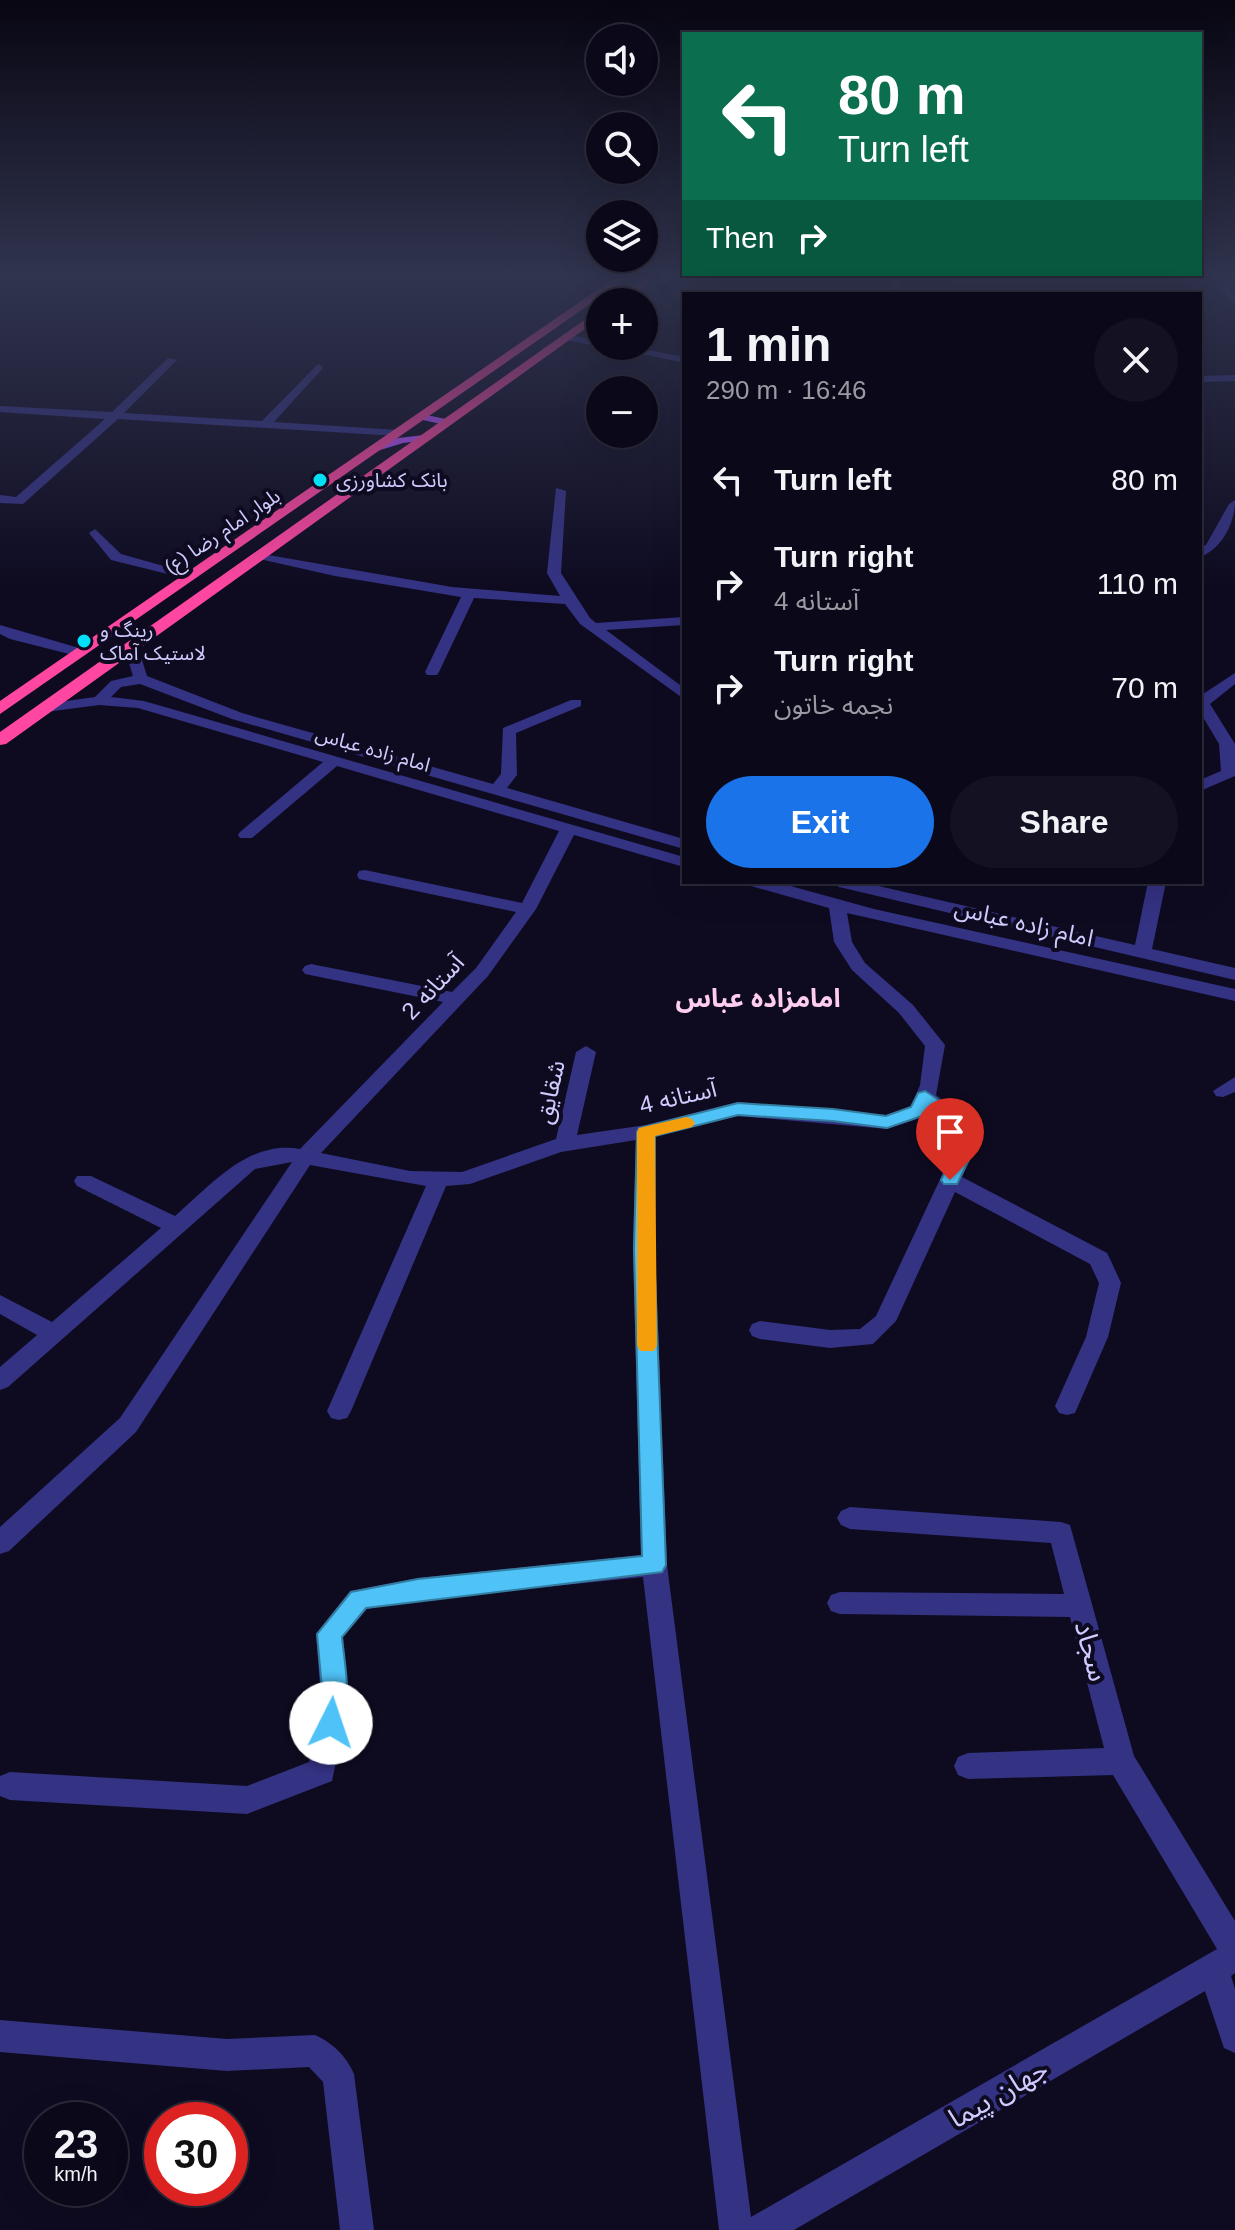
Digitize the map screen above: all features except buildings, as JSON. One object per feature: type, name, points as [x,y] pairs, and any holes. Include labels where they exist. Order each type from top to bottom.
[{"type":"highway","name":"بلوار امام رضا (ع)","points":[[0,709],[474,381]]},
{"type":"highway","name":"بلوار امام رضا (ع)","points":[[0,740],[504,381]]},
{"type":"main road","points":[[422,417],[446,422]]},
{"type":"main road","points":[[377,448],[402,440],[424,438]]},
{"type":"street","points":[[0,499],[19,501],[151,381]]},
{"type":"street","points":[[265,425],[305,381]]},
{"type":"street","points":[[0,409],[398,433]]},
{"type":"street","points":[[560,491],[554,573],[569,600],[593,627],[682,694]]},
{"type":"street","points":[[1202,552],[1211,547],[1235,504]]},
{"type":"street","points":[[95,533],[116,557],[192,576]]},
{"type":"street","points":[[257,557],[393,583],[520,600],[569,600]]},
{"type":"street","points":[[432,672],[470,592]]},
{"type":"street","points":[[593,627],[682,621]]},
{"type":"street","points":[[0,629],[15,636],[81,653]]},
{"type":"street","points":[[99,701],[116,684],[141,679],[131,647]]},
{"type":"street","points":[[1202,700],[1235,677]]},
{"type":"street","name":"امام زاده عباس","points":[[141,679],[237,716],[682,843]]},
{"type":"street","name":"امام زاده عباس","points":[[46,708],[99,701],[139,704],[682,861]]},
{"type":"street","points":[[496,791],[509,775],[508,731],[576,703]]},
{"type":"street","points":[[1202,703],[1227,744],[1232,773],[1202,785]]},
{"type":"street","points":[[246,835],[335,760]]},
{"type":"street","name":"آستانه 2","points":[[0,1543],[128,1425],[306,1156],[482,972],[527,909],[568,830]]},
{"type":"street","points":[[365,875],[527,909]]},
{"type":"street","name":"امام زاده عباس","points":[[764,884],[837,904],[1235,995]]},
{"type":"street","name":"امام زاده عباس","points":[[848,884],[1235,974]]},
{"type":"street","points":[[1142,953],[1157,884]]},
{"type":"street","points":[[760,1330],[830,1339],[865,1338],[885,1321],[960,1158],[967,1124],[925,1097],[935,1045],[906,1009],[858,966],[843,942],[837,904]]},
{"type":"street","points":[[311,970],[456,999]]},
{"type":"street","name":"شقایق","points":[[565,1143],[586,1052]]},
{"type":"street","name":"آستانه 4","points":[[0,1381],[248,1164],[288,1154],[410,1178],[438,1181],[463,1179],[565,1143],[646,1132],[738,1109],[887,1122],[919,1111],[925,1097]]},
{"type":"street","points":[[646,1132],[644,1249],[654,1565],[736,2230]]},
{"type":"street","points":[[950,1180],[1099,1259],[1110,1283],[1097,1337],[1067,1406]]},
{"type":"street","points":[[84,1181],[178,1227]]},
{"type":"street","points":[[339,1411],[438,1181]]},
{"type":"street","points":[[0,1303],[54,1334]]},
{"type":"street","name":"سجاد","points":[[850,1518],[1061,1533],[1121,1761],[1228,1958],[1235,2037]]},
{"type":"street","points":[[10,1786],[247,1800],[322,1771],[335,1699],[329,1634],[359,1599],[418,1589],[654,1565]]},
{"type":"street","points":[[840,1603],[1081,1606]]},
{"type":"street","points":[[968,1766],[1121,1761]]},
{"type":"street","name":"جهان پیما","points":[[761,2230],[1228,1958]]},
{"type":"street","points":[[0,2036],[227,2055],[315,2051],[338,2074],[357,2230]]},
{"type":"slow traffic","points":[[647,1345],[644,1249],[646,1132],[686,1123]]},
{"type":"place","name":"بانک کشاورزی","points":[[320,480]]},
{"type":"place","name":"رینگ و لاستیک آماک","points":[[84,641]]},
{"type":"district","name":"امامزاده عباس","points":[[758,998]]},
{"type":"route","points":[[331,1723],[335,1699],[329,1634],[359,1599],[418,1589],[654,1565],[644,1249],[646,1132],[738,1109],[887,1122],[919,1111],[925,1097],[967,1124],[960,1158],[950,1180]]}]
